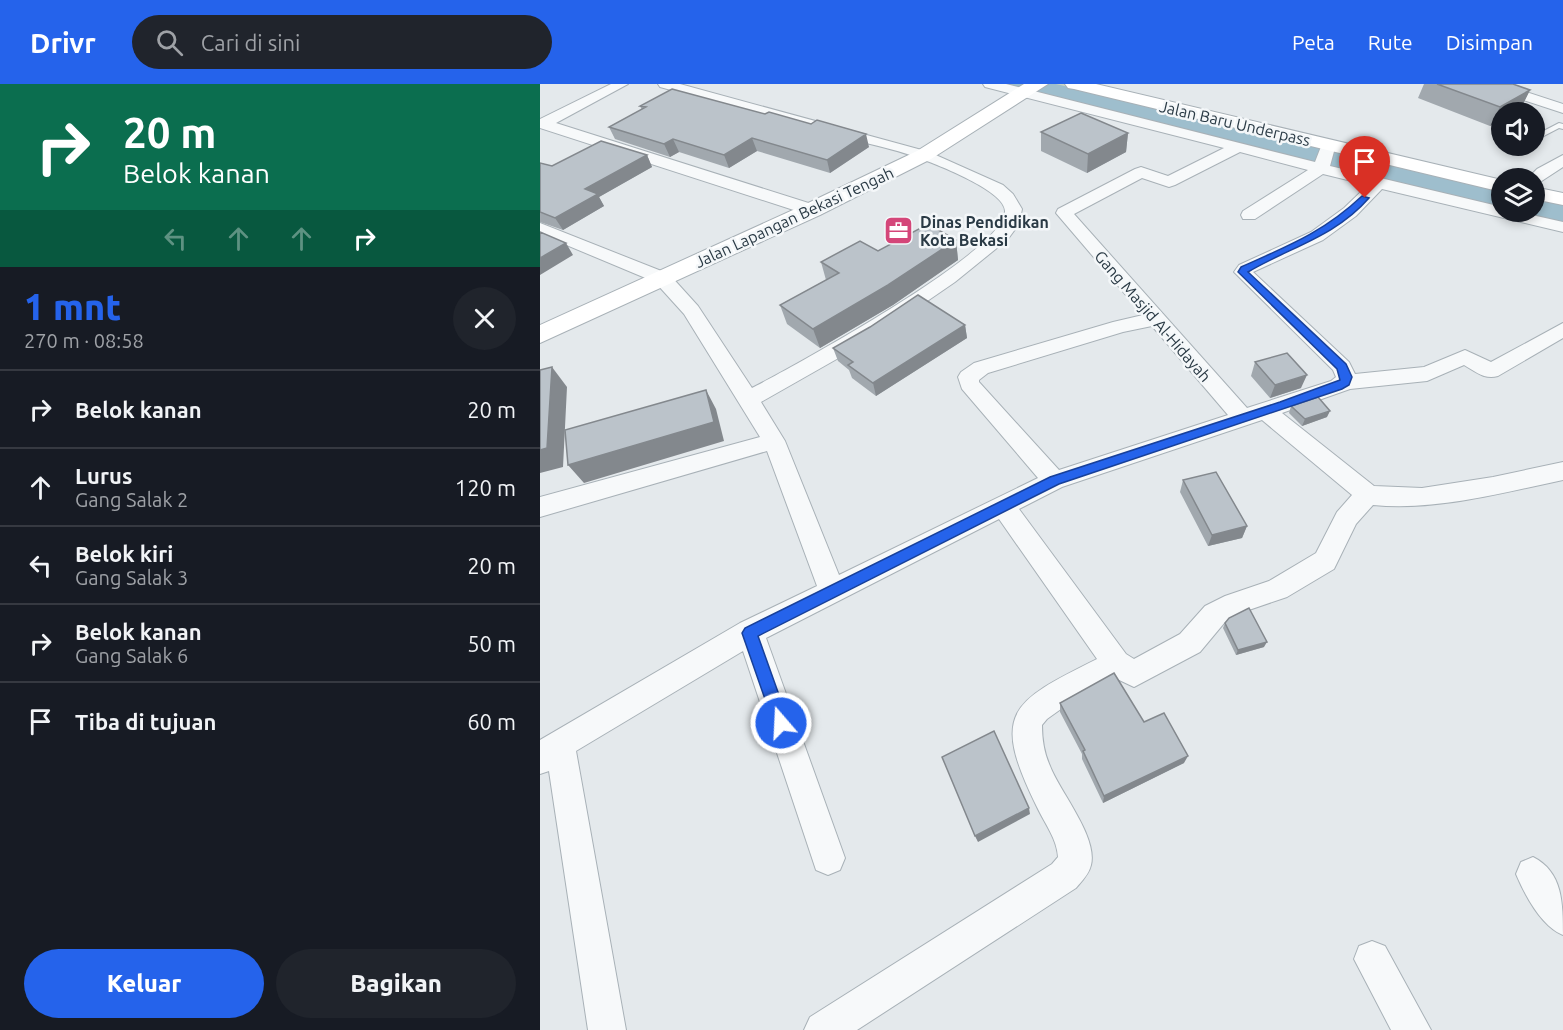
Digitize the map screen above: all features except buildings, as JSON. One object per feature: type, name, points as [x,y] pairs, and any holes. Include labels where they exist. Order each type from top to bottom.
[{"type":"street","points":[[542,124],[621,84]]},
{"type":"street","points":[[665,84],[924,155],[1005,194],[1014,207],[1014,216],[1004,234],[949,278],[902,312],[817,364],[749,399]]},
{"type":"street","points":[[990,84],[1031,88],[1238,147],[1325,156],[1379,183],[1563,227]]},
{"type":"street","name":"Jalan Baru Underpass","points":[[1074,84],[1325,156],[1491,184]]},
{"type":"street","points":[[1489,84],[1563,109]]},
{"type":"street","name":"Jalan Lapangan Bekasi Tengah","points":[[540,335],[812,210],[924,155],[1031,88]]},
{"type":"street","points":[[542,124],[812,210]]},
{"type":"street","name":"Gang Masjid Al-Hidayah","points":[[1238,147],[1169,182],[1138,173],[1064,213],[1156,319],[1254,415],[1368,495]]},
{"type":"street","points":[[1249,215],[1325,156]]},
{"type":"street","points":[[1545,171],[1563,160]]},
{"type":"street","points":[[1345,382],[1346,377],[1342,367],[1243,272],[1245,269],[1317,236],[1350,212],[1379,183]]},
{"type":"street","points":[[1545,195],[1563,199]]},
{"type":"street","points":[[540,228],[662,278],[691,310],[774,441],[832,590]]},
{"type":"street","points":[[1054,481],[969,384],[968,377],[981,368],[1120,326],[1156,319]]},
{"type":"street","points":[[607,1030],[550,752],[750,633],[1054,481],[1254,415],[1345,382],[1427,374],[1465,357],[1491,371],[1563,329]]},
{"type":"street","points":[[540,507],[774,441]]},
{"type":"street","points":[[1004,507],[1116,663],[1134,674],[1190,643],[1215,614],[1234,604],[1278,589],[1325,561],[1346,519],[1356,505],[1368,495],[1401,498],[1422,496],[1493,486],[1563,471]]},
{"type":"street","points":[[750,633],[828,858]]},
{"type":"street","points":[[823,1030],[1064,876],[1075,864],[1076,847],[1041,785],[1025,734],[1031,715],[1051,698],[1116,663]]},
{"type":"street","points":[[1533,874],[1563,918]]},
{"type":"street","points":[[1372,959],[1412,1030]]},
{"type":"lane","points":[[1545,133],[1559,125],[1563,127]]},
{"type":"green space","points":[[990,84],[1074,84],[1491,184],[1491,209]]},
{"type":"green space","points":[[1545,195],[1563,199],[1563,227],[1543,222],[1545,222]]},
{"type":"waterway","points":[[1015,84],[1491,197]]},
{"type":"waterway","points":[[1545,211],[1563,215]]},
{"type":"place","name":"Dinas Pendidikan Kota Bekasi","points":[[899,231]]},
{"type":"route","points":[[781,723],[750,633],[1054,481],[1284,405],[1345,382],[1346,377],[1342,367],[1243,272],[1245,269],[1317,236],[1365,198]]}]
